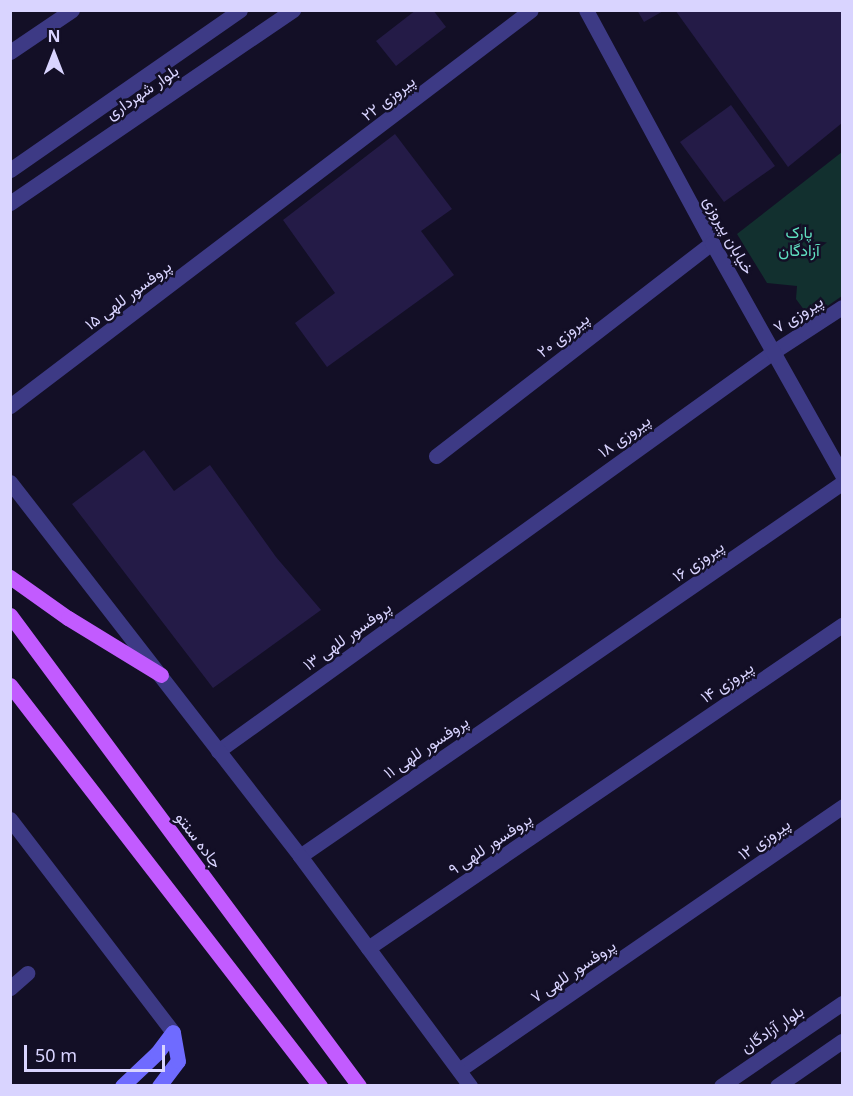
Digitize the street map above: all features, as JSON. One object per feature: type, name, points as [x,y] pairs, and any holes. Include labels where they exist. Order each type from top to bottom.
[{"type":"main road","points":[[10,577],[68,618],[160,675]]},
{"type":"main road","name":"جاده سنتو","points":[[10,615],[359,1086]]},
{"type":"main road","points":[[10,685],[320,1086]]},
{"type":"main road","points":[[122,1086],[157,1053],[173,1032]]},
{"type":"main road","points":[[159,1086],[178,1061],[173,1032]]},
{"type":"street","points":[[10,52],[72,10]]},
{"type":"street","name":"بلوار شهرداری","points":[[15,166],[240,10]]},
{"type":"street","name":"بلوار شهرداری","points":[[10,203],[293,10]]},
{"type":"street","name":"پیروزی ۲۲","points":[[267,213],[531,10]]},
{"type":"street","name":"خیابان پیروزی","points":[[586,10],[712,243],[843,474]]},
{"type":"street","points":[[10,216],[76,158]]},
{"type":"street","name":"پروفسور للهی ۱۵","points":[[10,406],[267,213]]},
{"type":"street","name":"پیروزی ۲۰","points":[[436,456],[712,243]]},
{"type":"street","name":"پیروزی ۷","points":[[773,351],[843,308]]},
{"type":"street","name":"پیروزی ۱۸","points":[[497,550],[773,351]]},
{"type":"street","points":[[10,482],[300,856],[470,1086]]},
{"type":"street","name":"پیروزی ۱۶","points":[[573,668],[843,483]]},
{"type":"street","name":"پروفسور للهی ۱۳","points":[[218,751],[497,550]]},
{"type":"street","name":"پیروزی ۱۴","points":[[632,769],[843,625]]},
{"type":"street","name":"پروفسور للهی ۱۱","points":[[300,856],[573,668]]},
{"type":"street","name":"پروفسور للهی ۹","points":[[368,948],[632,769]]},
{"type":"street","name":"پیروزی ۱۲","points":[[706,901],[843,807]]},
{"type":"street","points":[[10,819],[173,1032]]},
{"type":"street","name":"پروفسور للهی ۷","points":[[459,1070],[706,901]]},
{"type":"street","points":[[10,988],[27,973]]},
{"type":"street","name":"بلوار آزادگان","points":[[721,1086],[843,1003]]},
{"type":"street","points":[[777,1086],[843,1041]]},
{"type":"green space","name":"پارک آزادگان","points":[[842,152],[842,296],[810,318],[796,299],[797,286],[767,283],[737,234]]},
{"type":"building","points":[[416,10],[433,10],[446,27],[396,66],[376,41]]},
{"type":"building","points":[[637,10],[665,10],[644,22]]},
{"type":"building","points":[[675,10],[842,10],[842,123],[788,167]]},
{"type":"building","points":[[731,105],[775,166],[724,202],[680,142]]},
{"type":"building","points":[[395,134],[452,209],[421,231],[454,275],[327,367],[295,323],[335,293],[283,220]]},
{"type":"building","points":[[144,450],[174,491],[210,465],[276,557],[321,610],[213,688],[72,504]]}]
